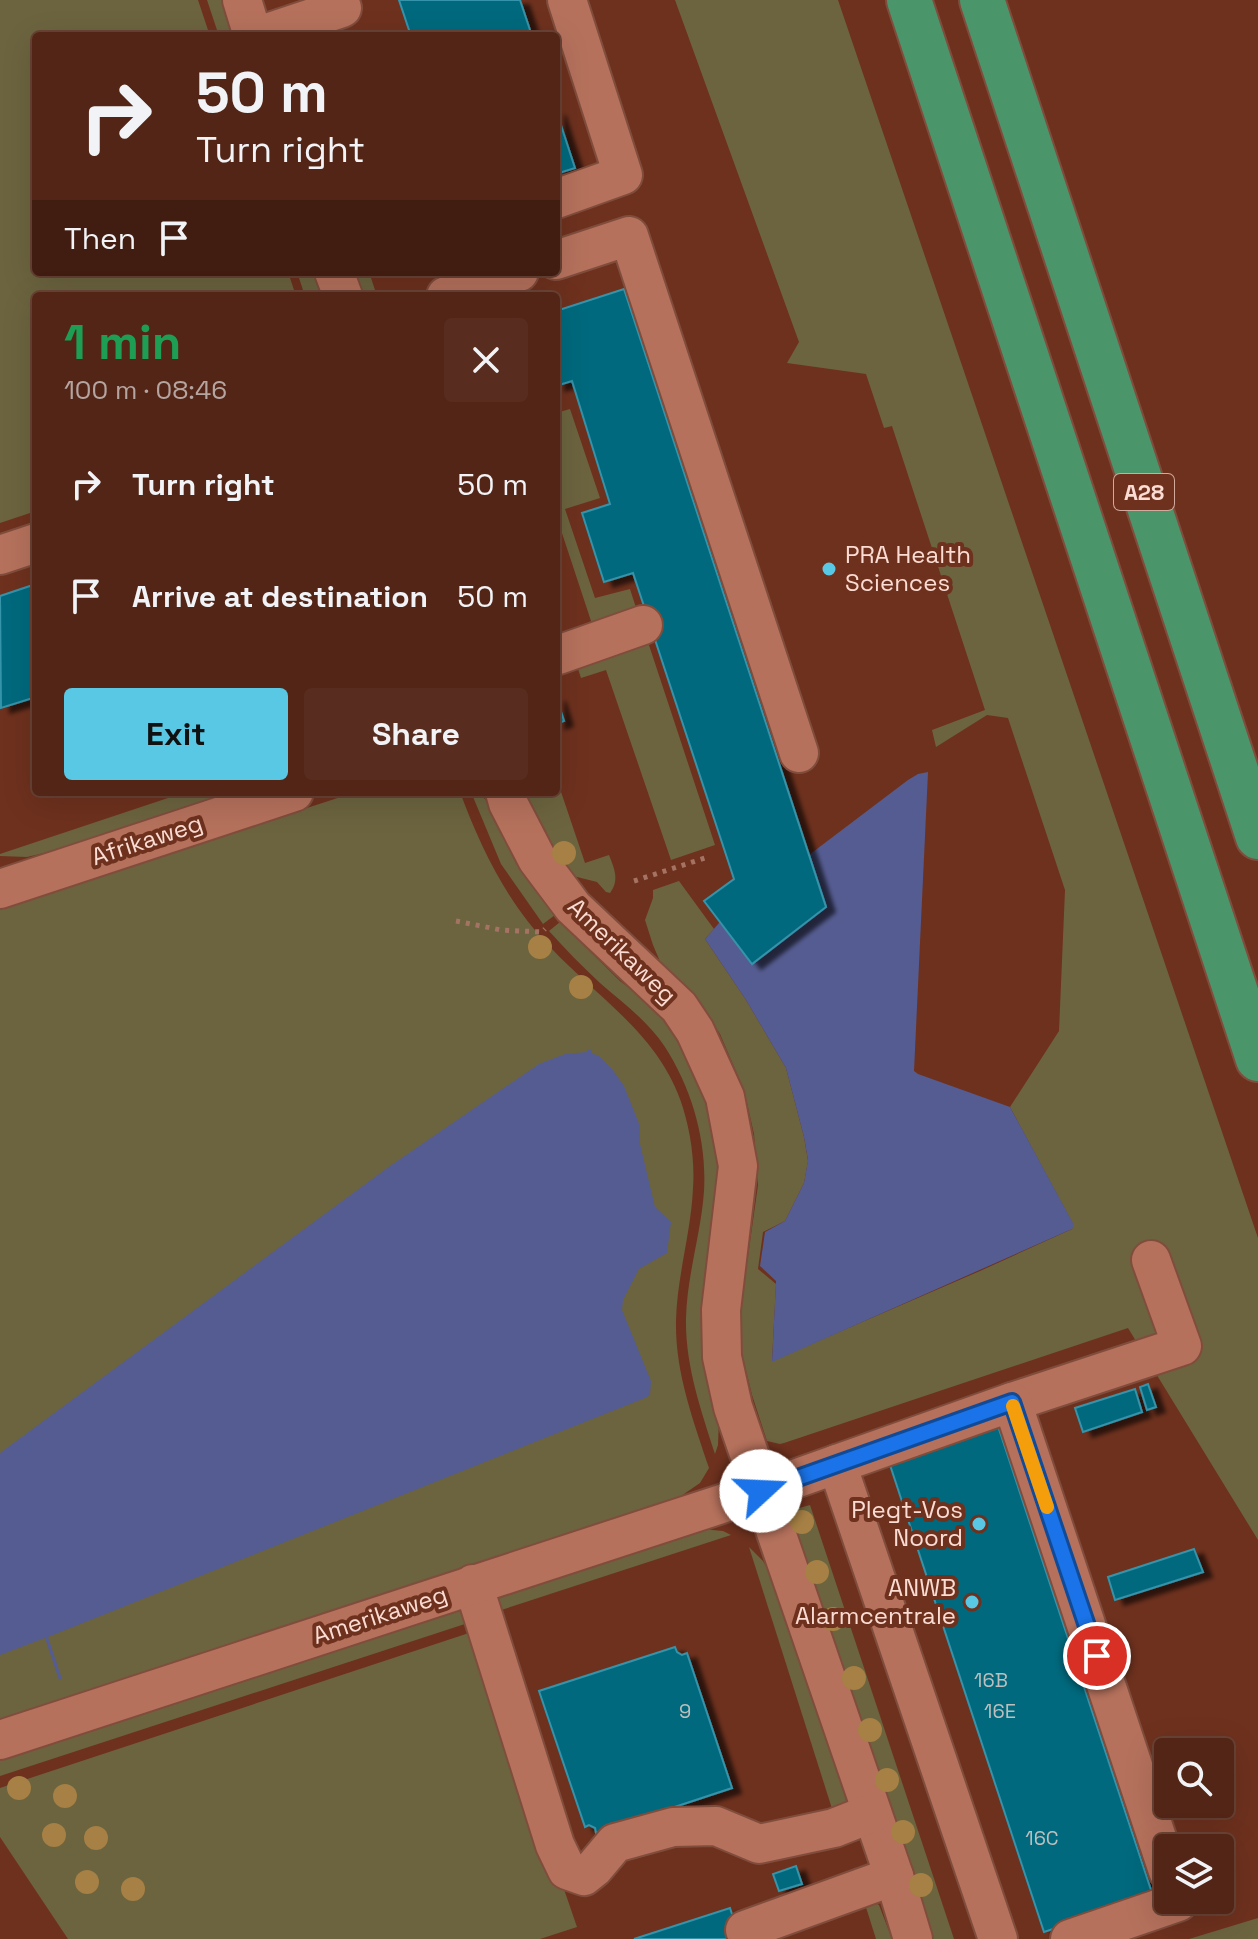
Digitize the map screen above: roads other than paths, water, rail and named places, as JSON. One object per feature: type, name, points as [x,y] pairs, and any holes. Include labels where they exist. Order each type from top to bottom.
[{"type":"highway","name":"A28","points":[[909,0],[1258,1059]]},
{"type":"highway","name":"A28","points":[[982,0],[1258,837]]},
{"type":"street","points":[[242,0],[254,32]]},
{"type":"street","points":[[560,198],[623,175],[567,0]]},
{"type":"street","points":[[273,32],[345,15]]},
{"type":"street","points":[[560,259],[629,236],[799,753]]},
{"type":"street","points":[[458,292],[507,276]]},
{"type":"street","points":[[0,555],[32,544]]},
{"type":"street","points":[[560,654],[643,625]]},
{"type":"street","name":"Afrikaweg","points":[[0,889],[282,796]]},
{"type":"street","name":"Amerikaweg","points":[[506,796],[537,859],[573,907],[679,1007],[695,1031],[725,1097],[738,1166],[721,1310],[722,1357],[733,1407],[913,1939]]},
{"type":"street","points":[[761,1491],[1012,1402],[1182,1346],[1151,1260]]},
{"type":"street","points":[[1012,1402],[1156,1834]]},
{"type":"street","points":[[837,1464],[998,1939]]},
{"type":"street","name":"Amerikaweg","points":[[0,1740],[761,1491]]},
{"type":"street","points":[[473,1584],[555,1845],[567,1870],[584,1876],[615,1843],[673,1827],[716,1826],[759,1844],[834,1828],[872,1813]]},
{"type":"street","points":[[745,1930],[894,1876]]},
{"type":"street","points":[[1070,1939],[1154,1910]]},
{"type":"water","points":[[928,772],[914,1071],[1010,1107],[1074,1225],[1072,1229],[772,1362],[776,1281],[760,1266],[765,1232],[785,1221],[804,1183],[808,1160],[786,1068],[705,939],[719,923],[908,780]]},
{"type":"water","points":[[587,1049],[612,1069],[624,1086],[640,1126],[640,1144],[655,1207],[671,1222],[667,1253],[639,1269],[623,1300],[622,1310],[651,1381],[650,1395],[48,1637],[62,1679],[59,1680],[45,1638],[0,1655],[0,1453],[390,1166],[539,1064],[565,1054],[587,1052]]},
{"type":"place","name":"PRA Health Sciences","points":[[829,569]]},
{"type":"place","name":"Plegt-Vos Noord","points":[[979,1524]]},
{"type":"place","name":"ANWB Alarmcentrale","points":[[972,1602]]}]
